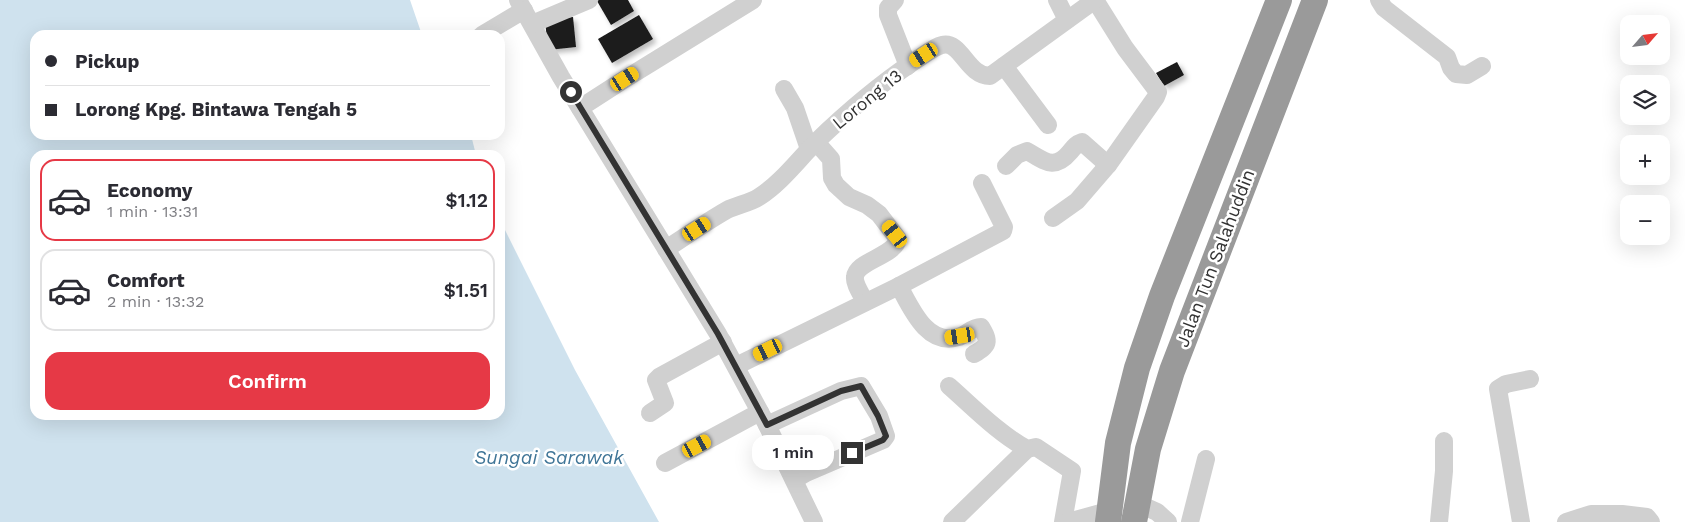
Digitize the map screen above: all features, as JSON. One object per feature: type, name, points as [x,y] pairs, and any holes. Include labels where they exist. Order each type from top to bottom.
[{"type":"highway","name":"Jalan Tun Salahuddin","points":[[1108,516],[1118,443],[1137,368],[1162,296],[1279,0]]},
{"type":"highway","name":"Jalan Tun Salahuddin","points":[[1136,512],[1148,449],[1172,371],[1315,0]]},
{"type":"street","points":[[491,30],[525,11],[589,0]]},
{"type":"street","points":[[580,108],[753,0]]},
{"type":"street","points":[[895,0],[888,8],[888,15],[908,66]]},
{"type":"street","points":[[1057,0],[1066,20]]},
{"type":"street","points":[[1054,218],[1077,201],[1108,165],[1158,92],[1125,48],[1095,0]]},
{"type":"street","name":"Lorong 13","points":[[666,249],[728,210],[758,198],[813,145],[874,91],[941,45],[950,44],[978,73],[983,76],[990,76],[1095,0]]},
{"type":"street","points":[[1379,0],[1384,8],[1447,57],[1451,68],[1456,74],[1467,75],[1482,66]]},
{"type":"street","points":[[525,11],[580,108],[723,342],[814,522]]},
{"type":"street","points":[[1004,66],[1048,125]]},
{"type":"street","points":[[784,89],[813,145],[830,159],[832,178],[836,185],[849,197],[867,205],[879,214],[898,239],[892,248],[858,270],[855,276],[856,282],[865,302]]},
{"type":"street","points":[[1006,166],[1017,155],[1027,151],[1054,164],[1060,162],[1075,146],[1082,142],[1108,165]]},
{"type":"street","points":[[736,366],[899,286],[1003,231],[1004,228],[982,183]]},
{"type":"street","points":[[899,286],[918,321],[938,337],[960,336],[975,328],[981,328],[988,341],[986,347],[974,354]]},
{"type":"street","points":[[650,414],[665,403],[656,380],[659,377],[723,342]]},
{"type":"street","points":[[1521,522],[1498,389],[1506,384],[1530,379]]},
{"type":"street","points":[[665,463],[763,419],[841,391],[861,386],[878,416],[886,436],[883,440],[794,480]]},
{"type":"street","points":[[949,386],[982,415],[1027,449]]},
{"type":"street","points":[[1439,522],[1444,471],[1444,441]]},
{"type":"street","points":[[952,522],[1027,449],[1036,447],[1072,471],[1064,522]]},
{"type":"street","points":[[1190,522],[1206,459]]},
{"type":"street","points":[[1136,512],[1157,512],[1168,522]]},
{"type":"street","points":[[1566,522],[1591,514],[1622,514],[1647,517],[1651,522]]},
{"type":"street","points":[[1068,522],[1108,516]]},
{"type":"water","name":"Sungai Sarawak","points":[[0,0],[410,0],[420,30],[30,30],[30,140],[472,140],[475,150],[30,150],[30,420],[505,420],[505,230],[575,370],[659,522],[0,522]]},
{"type":"building","points":[[628,0],[634,11],[611,25],[597,1]]},
{"type":"building","points":[[639,15],[653,39],[612,63],[598,39]]},
{"type":"building","points":[[573,17],[576,47],[548,50],[545,20]]},
{"type":"building","points":[[1177,62],[1184,75],[1164,86],[1156,73]]},
{"type":"route","points":[[571,92],[718,334],[767,425],[841,391],[861,386],[878,416],[886,436],[885,439],[852,453]]}]
